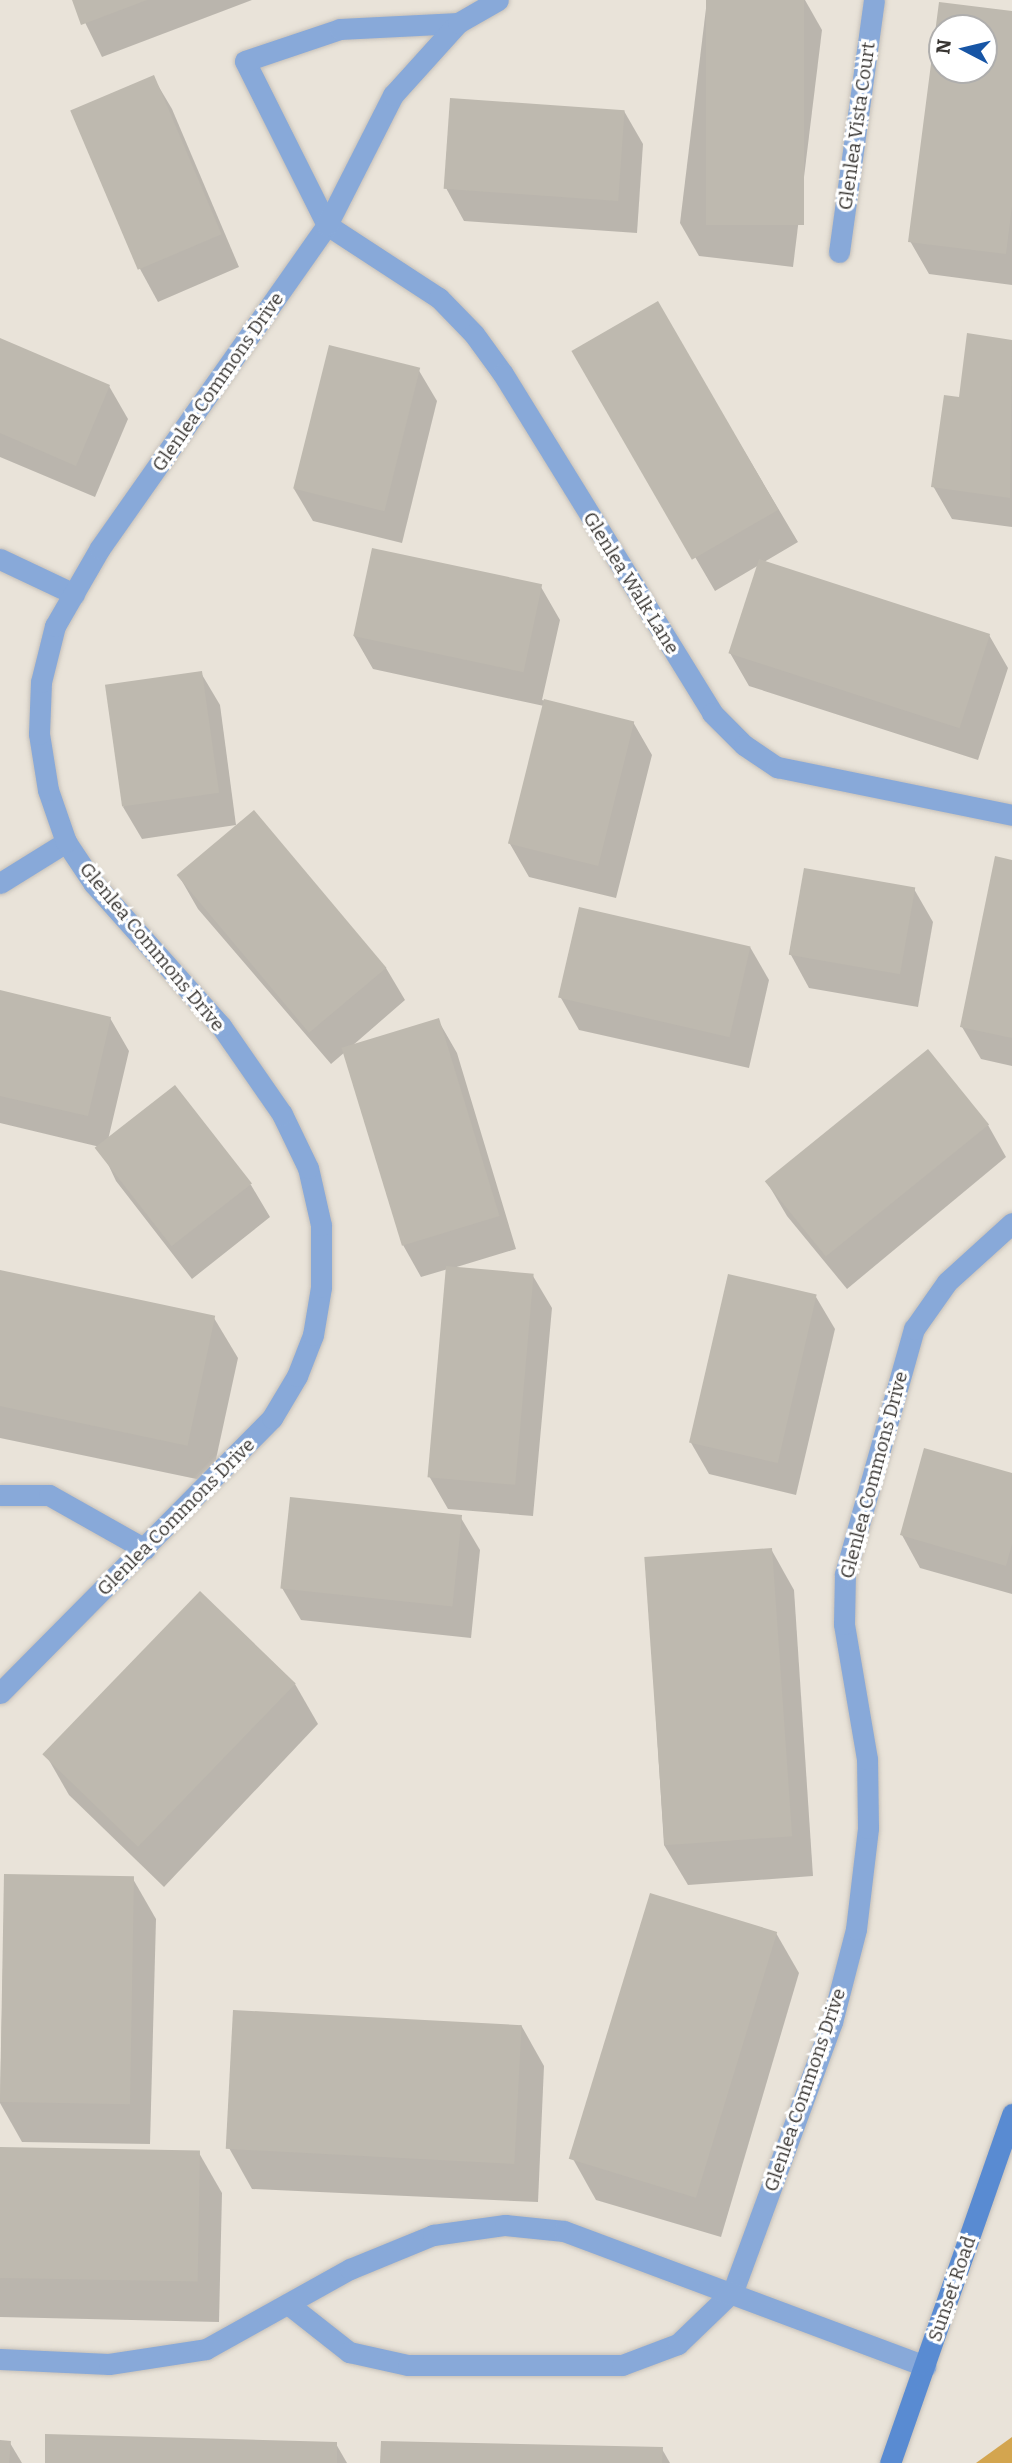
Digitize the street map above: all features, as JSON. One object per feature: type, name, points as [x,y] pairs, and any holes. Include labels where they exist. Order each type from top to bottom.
[{"type":"main road","name":"Sunset Road","points":[[891,2463],[1012,2114]]},
{"type":"street","name":"Glenlea Commons Drive","points":[[0,1693],[243,1452],[272,1418],[297,1376],[313,1335],[321,1287],[321,1225],[308,1168],[255,1070],[94,884],[66,842],[48,790],[40,721],[41,682],[55,626],[100,548],[327,225],[393,95],[458,23],[498,0]]},
{"type":"street","name":"Glenlea Vista Court","points":[[839,252],[874,0]]},
{"type":"street","points":[[327,225],[244,61],[340,29],[458,23]]},
{"type":"street","name":"Glenlea Walk Lane","points":[[327,225],[439,298],[474,334],[503,374],[712,713],[744,745],[777,767],[1012,815]]},
{"type":"street","points":[[0,559],[74,594]]},
{"type":"street","points":[[0,883],[66,842]]},
{"type":"street","name":"Glenlea Commons Drive","points":[[733,2291],[832,2022],[856,1929],[868,1828],[867,1759],[844,1624],[845,1574],[914,1329],[947,1282],[1012,1223]]},
{"type":"street","points":[[0,1495],[50,1494],[145,1549]]},
{"type":"street","points":[[0,2359],[109,2364],[158,2359],[206,2349],[350,2269],[433,2235],[505,2225],[564,2231],[733,2291],[926,2366]]},
{"type":"street","points":[[288,2304],[349,2352],[408,2365],[622,2365],[678,2344],[733,2291]]},
{"type":"shaded area","points":[[1012,2437],[1012,2463],[976,2463]]},
{"type":"building","points":[[72,0],[147,0],[81,25]]},
{"type":"building","points":[[706,0],[804,0],[804,225],[706,225]]},
{"type":"building","points":[[939,2],[1012,11],[1012,206],[1006,254],[908,242],[928,84],[998,84],[998,14],[937,14]]},
{"type":"building","points":[[154,75],[222,234],[138,270],[70,111]]},
{"type":"building","points":[[450,98],[625,110],[618,201],[444,189]]},
{"type":"building","points":[[658,301],[778,510],[692,560],[571,351]]},
{"type":"building","points":[[967,333],[1012,340],[1010,498],[931,487],[944,395],[959,397]]},
{"type":"building","points":[[0,338],[110,385],[76,466],[0,433]]},
{"type":"building","points":[[329,345],[420,368],[384,511],[293,489]]},
{"type":"building","points":[[372,548],[542,584],[523,672],[353,636]]},
{"type":"building","points":[[759,559],[990,634],[960,728],[728,653]]},
{"type":"building","points":[[202,671],[219,793],[122,806],[105,685]]},
{"type":"building","points":[[544,699],[634,721],[598,866],[508,844]]},
{"type":"building","points":[[254,810],[386,968],[309,1033],[177,875]]},
{"type":"building","points":[[995,856],[1012,860],[1012,1038],[960,1027]]},
{"type":"building","points":[[804,868],[915,888],[900,974],[789,955]]},
{"type":"building","points":[[579,907],[750,947],[730,1037],[558,998]]},
{"type":"building","points":[[0,990],[111,1017],[88,1116],[0,1096]]},
{"type":"building","points":[[439,1018],[500,1216],[402,1246],[341,1048]]},
{"type":"building","points":[[928,1049],[989,1124],[826,1257],[765,1181]]},
{"type":"building","points":[[175,1085],[252,1184],[172,1246],[95,1148]]},
{"type":"building","points":[[446,1266],[534,1274],[515,1485],[428,1477]]},
{"type":"building","points":[[0,1270],[215,1316],[188,1446],[0,1406]]},
{"type":"building","points":[[728,1274],[817,1294],[778,1463],[689,1443]]},
{"type":"building","points":[[924,1448],[1012,1473],[1012,1544],[1006,1566],[900,1535]]},
{"type":"building","points":[[290,1497],[462,1515],[452,1607],[280,1588]]},
{"type":"building","points":[[772,1548],[792,1836],[664,1845],[644,1557]]},
{"type":"building","points":[[200,1591],[296,1683],[138,1847],[42,1754]]},
{"type":"building","points":[[4,1874],[134,1876],[130,2104],[0,2102]]},
{"type":"building","points":[[650,1893],[777,1932],[696,2198],[569,2159]]},
{"type":"building","points":[[233,2010],[522,2025],[514,2164],[226,2149]]},
{"type":"building","points":[[0,2147],[200,2150],[198,2281],[0,2278]]},
{"type":"building","points":[[45,2434],[337,2442],[337,2463],[45,2463]]},
{"type":"building","points":[[0,2440],[11,2441],[9,2463],[0,2463]]},
{"type":"building","points":[[381,2441],[663,2447],[662,2463],[380,2463]]}]
